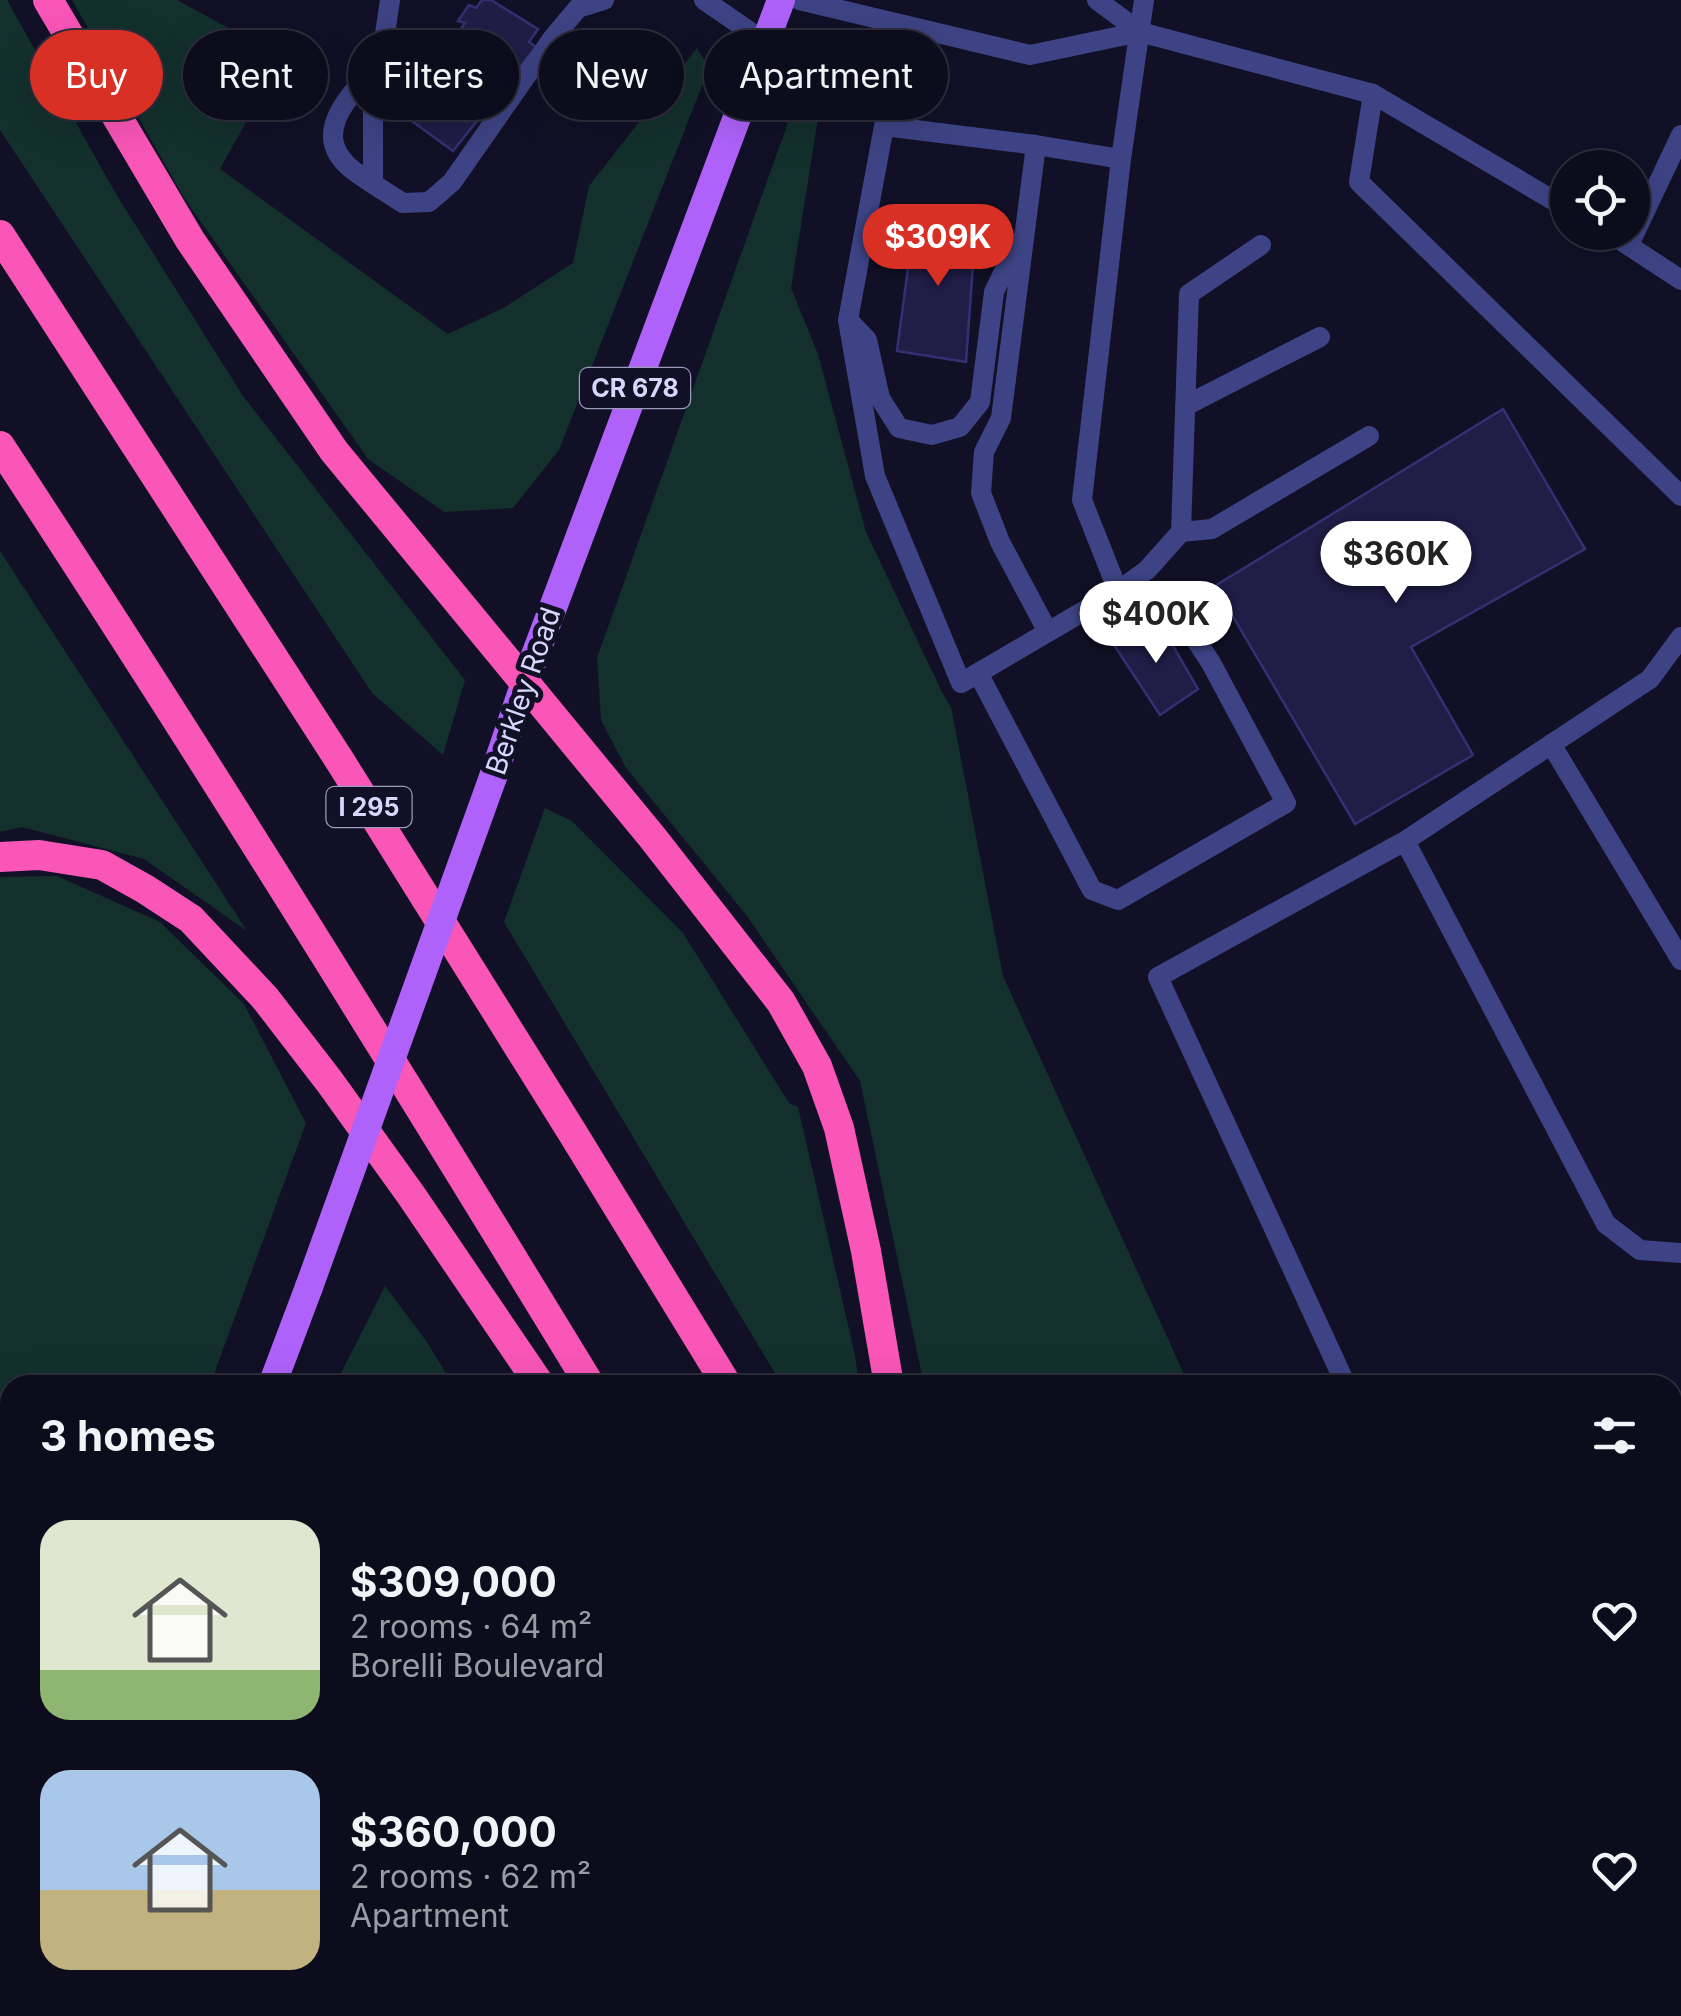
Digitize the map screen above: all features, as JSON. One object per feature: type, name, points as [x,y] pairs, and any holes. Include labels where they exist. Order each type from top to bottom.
[{"type":"highway","points":[[48,0],[190,240],[334,452],[652,837],[780,1002],[817,1066],[840,1128],[887,1375]]},
{"type":"highway","name":"I 295","points":[[0,235],[340,761],[721,1375]]},
{"type":"highway","points":[[0,446],[436,1134],[584,1375]]},
{"type":"highway","points":[[0,857],[39,855],[102,866],[191,919],[265,998],[329,1081],[533,1375]]},
{"type":"main road","name":"Berkley Road","points":[[770,30],[781,0]]},
{"type":"main road","name":"Berkley Road","points":[[276,1375],[524,682],[736,120]]},
{"type":"street","points":[[386,30],[390,0]]},
{"type":"street","points":[[348,100],[334,118],[334,143],[344,163],[403,203],[430,202],[452,182],[578,8],[604,0]]},
{"type":"street","points":[[704,0],[748,30]]},
{"type":"street","points":[[798,0],[1030,56],[1140,32]]},
{"type":"street","points":[[1097,0],[1140,32],[1373,94],[1550,198]]},
{"type":"street","points":[[1118,590],[1082,500],[1121,160],[1144,0]]},
{"type":"street","points":[[1373,94],[1359,182],[1681,496]]},
{"type":"street","points":[[373,120],[373,184]]},
{"type":"street","points":[[1118,590],[1169,599],[1211,662],[1286,803],[1118,900],[1092,890],[970,678],[875,476],[848,320],[884,126],[1121,160]]},
{"type":"street","points":[[1650,201],[1681,135]]},
{"type":"street","points":[[1036,145],[1001,418],[984,452],[981,492],[1000,542],[1048,632]]},
{"type":"street","points":[[848,320],[866,340],[880,398],[899,428],[932,435],[960,427],[980,402],[994,292],[1025,228]]},
{"type":"street","points":[[970,678],[1147,570],[1181,532],[1188,294],[1261,245]]},
{"type":"street","points":[[1636,250],[1681,280]]},
{"type":"street","points":[[1185,406],[1320,337]]},
{"type":"street","points":[[1181,532],[1212,529],[1369,436]]},
{"type":"street","points":[[1341,1375],[1158,976],[1405,841],[1650,679],[1681,637]]},
{"type":"street","points":[[1551,744],[1681,960]]},
{"type":"street","points":[[1405,841],[1606,1224],[1640,1250],[1680,1255]]},
{"type":"green space","points":[[0,0],[7,0],[30,41],[30,120],[74,120],[116,194],[243,396],[465,680],[443,755],[372,693],[0,130]]},
{"type":"green space","points":[[72,0],[177,0],[232,30],[183,30],[183,120],[247,120],[220,169],[448,334],[505,307],[573,263],[589,186],[641,120],[684,120],[684,65],[697,48],[704,60],[704,81],[559,450],[513,508],[444,512],[368,459],[184,198],[140,120],[163,120],[163,30],[89,30]]},
{"type":"green space","points":[[789,120],[818,120],[791,288],[818,354],[866,532],[951,707],[1003,976],[1184,1375],[922,1375],[860,1081],[747,916],[626,768],[601,720],[597,658]]},
{"type":"green space","points":[[0,551],[247,931],[144,859],[22,827],[0,832]]},
{"type":"green space","points":[[545,808],[572,821],[683,933],[789,1103],[798,1107],[858,1375],[776,1375],[504,922]]},
{"type":"green space","points":[[57,876],[160,922],[244,1004],[306,1123],[214,1375],[0,1375],[0,877]]},
{"type":"green space","points":[[385,1286],[447,1375],[340,1375]]},
{"type":"building","points":[[482,0],[491,0],[538,29],[529,42],[536,47],[519,68],[519,30],[460,30],[465,23],[458,21],[469,5],[476,8]]},
{"type":"building","points":[[410,120],[478,120],[453,151]]},
{"type":"building","points":[[915,215],[976,223],[966,362],[897,351]]},
{"type":"building","points":[[1503,409],[1585,549],[1411,647],[1473,755],[1355,824],[1215,586]]},
{"type":"building","points":[[1157,618],[1198,689],[1160,715],[1112,642]]}]
